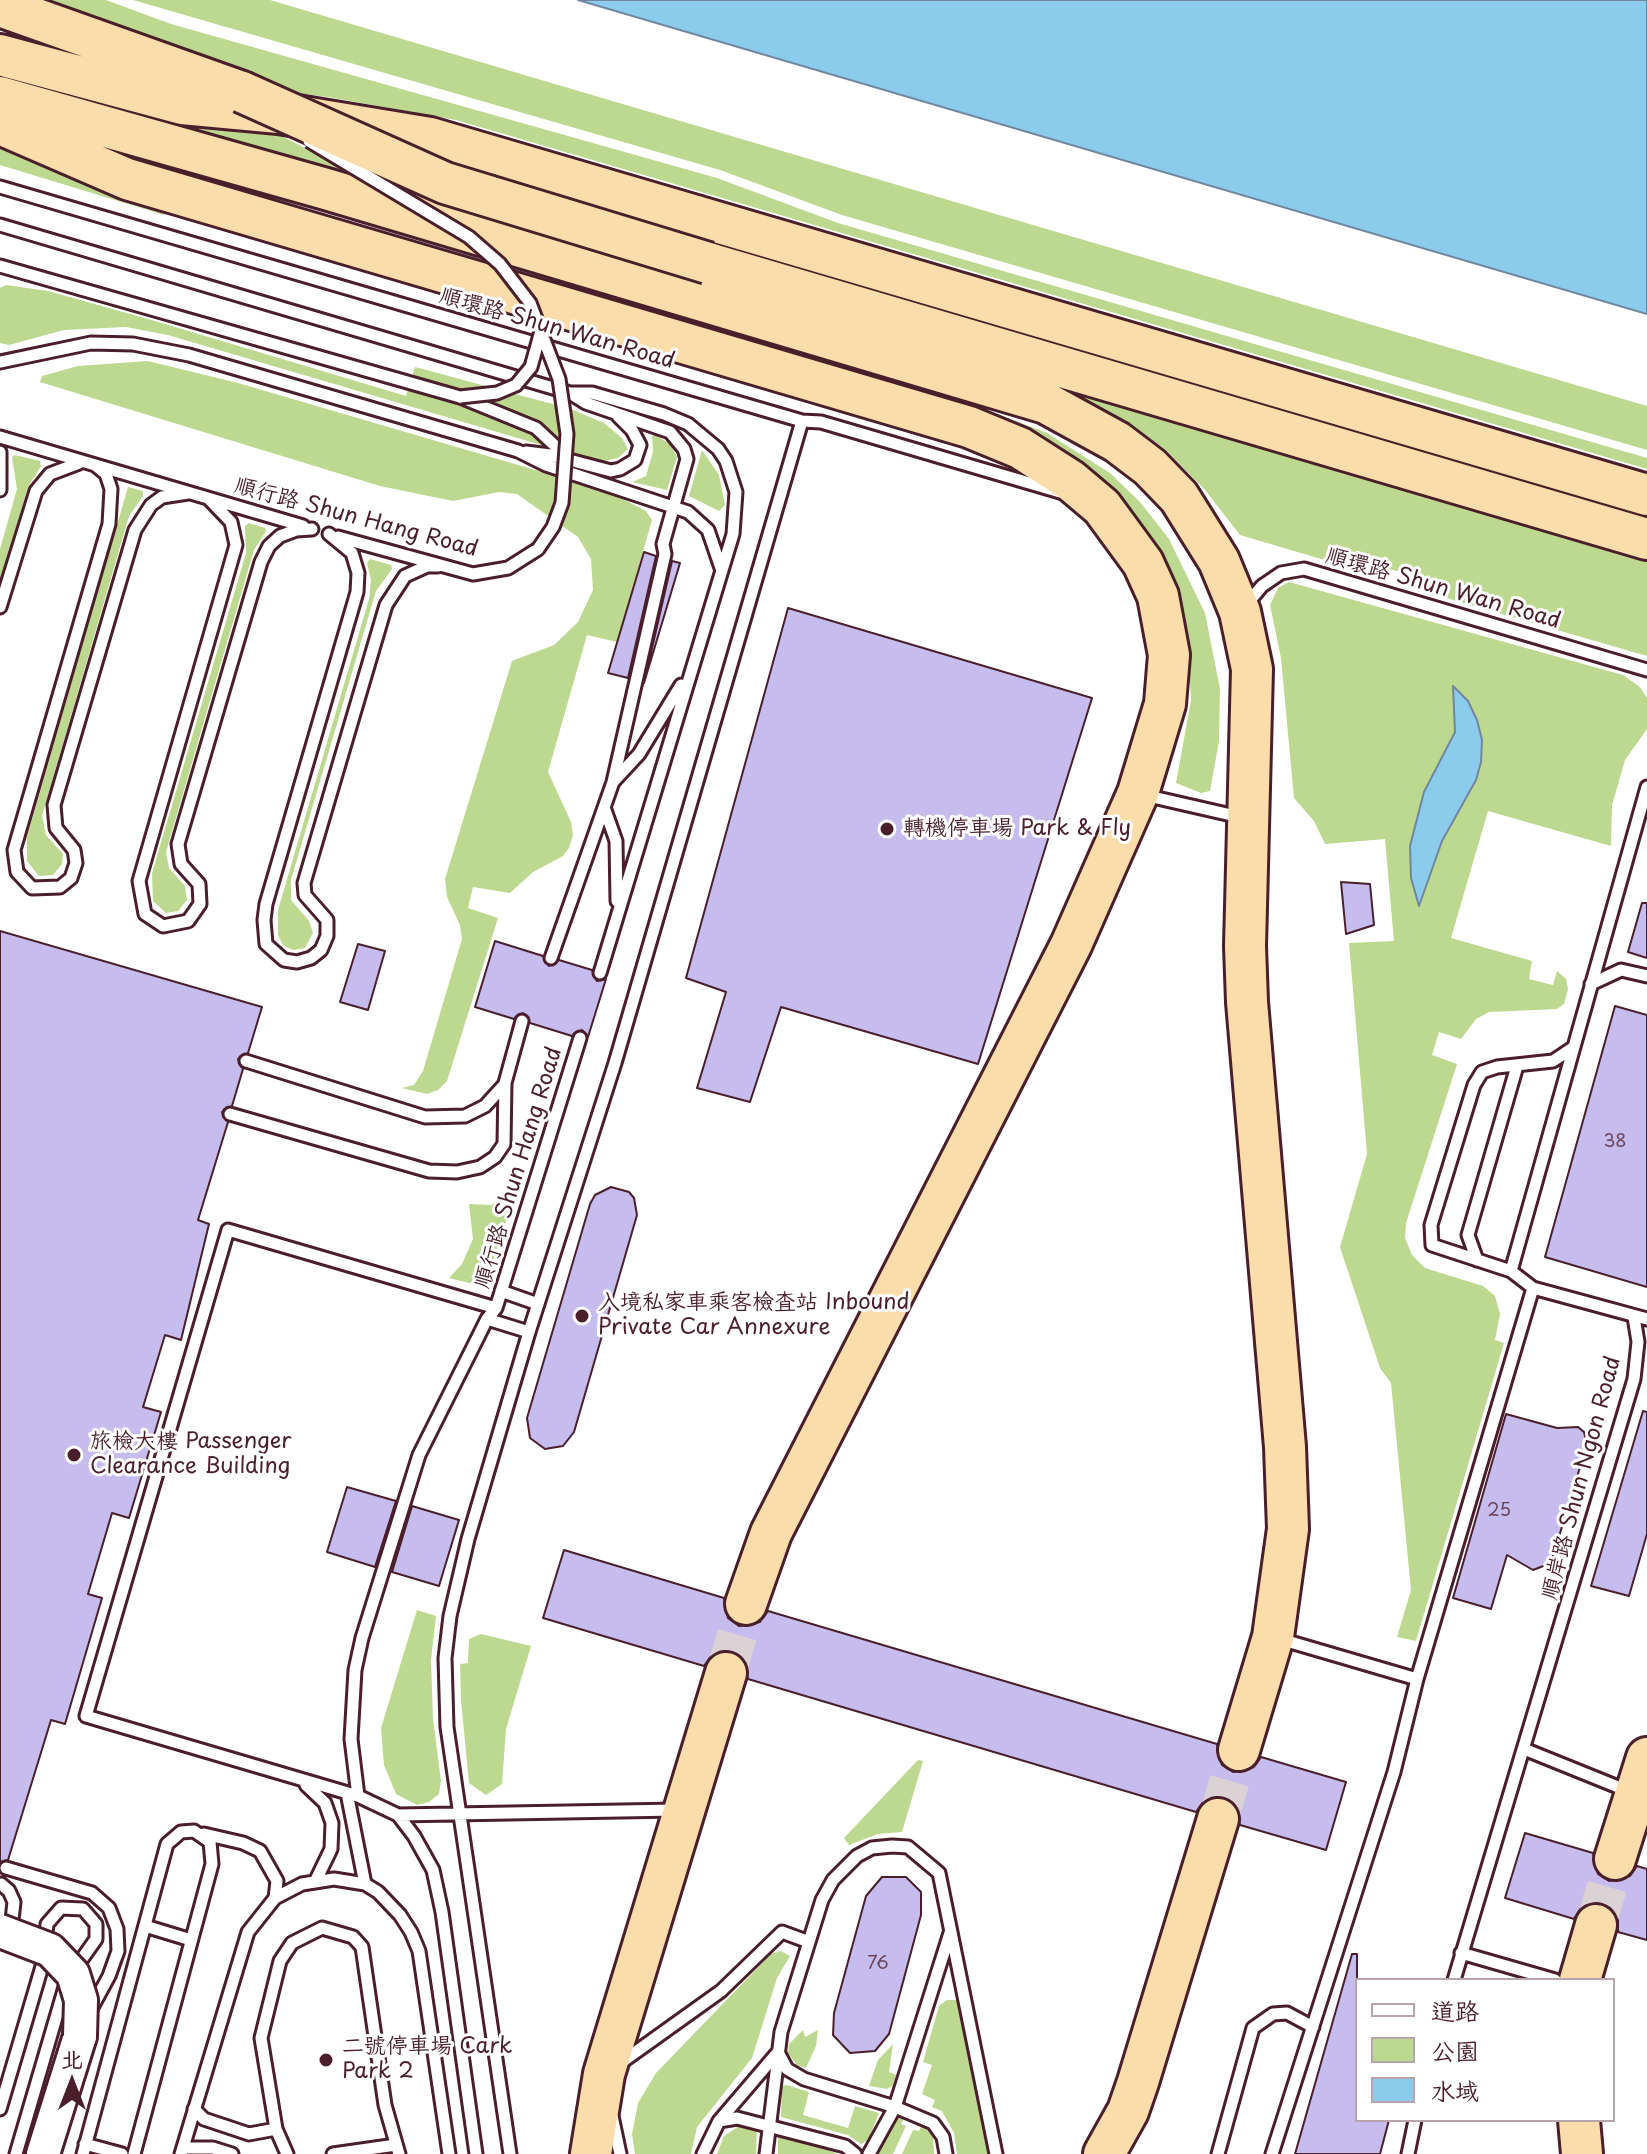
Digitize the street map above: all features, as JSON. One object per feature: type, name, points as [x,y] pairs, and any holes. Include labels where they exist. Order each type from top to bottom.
[{"type":"highway","points":[[0,6],[242,92],[445,183],[1647,539]]},
{"type":"highway","points":[[0,55],[182,104],[279,113],[442,141],[1647,495]]},
{"type":"highway","points":[[0,97],[311,184],[1046,403],[1117,442],[1150,467],[1179,497],[1219,561],[1240,612],[1252,669],[1247,1002],[1288,1490],[1285,1566],[1273,1637],[1239,1750]]},
{"type":"highway","points":[[0,124],[114,174],[969,427],[1043,461],[1102,507],[1143,563],[1158,596],[1169,655],[1165,704],[1138,793],[1071,945],[771,1533],[746,1604]]},
{"type":"highway","points":[[591,2154],[604,2074],[726,1673]]},
{"type":"highway","points":[[1615,1859],[1641,1776]]},
{"type":"highway","points":[[1114,2147],[1145,2062],[1218,1819]]},
{"type":"highway","points":[[1581,1978],[1596,1925]]},
{"type":"highway","points":[[1579,2122],[1582,2154]]},
{"type":"street","points":[[0,1931],[50,1950],[73,1974],[81,2000],[80,2036],[46,2154]]},
{"type":"lane","points":[[242,92],[289,127]]},
{"type":"lane","name":"順行路 Shun Hang Road","points":[[0,437],[463,573],[494,573],[519,563],[538,549],[558,517],[565,491],[567,457],[559,379],[541,327],[515,281],[469,237],[301,135]]},
{"type":"lane","name":"順環路 Shun Wan Road","points":[[0,187],[802,421],[821,422],[1102,507]]},
{"type":"lane","points":[[0,225],[570,393],[586,403],[655,424],[670,432],[684,449],[687,459],[613,782],[551,958]]},
{"type":"lane","points":[[0,266],[460,397],[536,428],[567,457]]},
{"type":"lane","points":[[460,397],[497,393],[516,385],[531,367],[541,327]]},
{"type":"lane","points":[[0,362],[91,343],[155,347],[518,451],[550,455],[611,471],[635,460],[640,445],[632,430],[615,413]]},
{"type":"lane","points":[[570,393],[592,393],[688,424],[718,449],[733,477],[737,507],[733,534],[600,973]]},
{"type":"lane","points":[[510,2154],[446,1705],[450,1616],[465,1550],[529,1332],[615,1063],[802,421]]},
{"type":"lane","points":[[518,451],[546,465],[674,506],[698,518],[708,530],[721,568]]},
{"type":"lane","points":[[0,452],[0,490]]},
{"type":"lane","points":[[0,607],[36,491],[59,468],[90,463],[106,474],[111,489],[109,524],[14,850],[17,872],[32,888],[60,887],[71,878],[76,863],[74,850],[56,828],[54,805],[135,530],[151,505],[162,497],[188,493]]},
{"type":"lane","points":[[208,498],[231,522],[236,545],[139,881],[139,899],[145,914],[163,926],[188,921],[200,904],[199,884],[181,864],[178,844],[261,562],[269,546],[280,536],[296,530],[312,529]]},
{"type":"lane","points":[[329,534],[352,553],[358,573],[357,592],[266,904],[266,944],[284,960],[297,962],[311,958],[321,950],[327,936],[327,920],[305,895],[304,883],[386,605],[405,576],[427,566],[438,566]]},
{"type":"lane","name":"順環路 Shun Wan Road","points":[[1240,612],[1262,586],[1281,573],[1304,569],[1647,670]]},
{"type":"lane","points":[[613,782],[639,754],[690,670]]},
{"type":"lane","points":[[1511,1271],[1647,787]]},
{"type":"lane","points":[[1138,793],[1248,819]]},
{"type":"lane","points":[[605,810],[616,841],[619,873],[615,926]]},
{"type":"lane","points":[[1591,984],[1621,970],[1647,976]]},
{"type":"lane","points":[[230,1114],[429,1171],[457,1172],[480,1167],[495,1157],[504,1144],[505,1083],[522,1021]]},
{"type":"lane","name":"順行路 Shun Hang Road","points":[[365,1884],[353,1795],[351,1739],[355,1670],[362,1638],[419,1455],[487,1319],[496,1308],[580,1038]]},
{"type":"lane","points":[[1571,1049],[1553,1061],[1482,1072],[1474,1085],[1431,1225],[1432,1245],[1511,1271],[1533,1288],[1647,1319]]},
{"type":"lane","points":[[246,1061],[425,1117],[465,1116],[485,1106],[505,1083]]},
{"type":"lane","points":[[1477,1260],[1468,1235],[1517,1066]]},
{"type":"lane","points":[[496,1308],[228,1230],[86,1716],[353,1795],[398,1815],[684,1810]]},
{"type":"lane","points":[[1272,2154],[1394,1772],[1417,1679],[1533,1288]]},
{"type":"lane","points":[[501,1291],[538,1304]]},
{"type":"lane","name":"順岸路 Shun Ngon Road","points":[[1455,1978],[1634,1379],[1638,1342],[1634,1317]]},
{"type":"lane","points":[[487,1319],[529,1332]]},
{"type":"lane","points":[[1634,1379],[1647,1361]]},
{"type":"lane","points":[[1273,1637],[1417,1679]]},
{"type":"lane","points":[[1524,1749],[1641,1776]]},
{"type":"lane","points":[[303,1782],[325,1803],[332,1823],[331,1849],[316,1880]]},
{"type":"lane","points":[[398,1815],[425,1853],[438,1891],[476,2154]]},
{"type":"lane","points":[[122,2154],[84,2149],[167,1844],[181,1832],[199,1833],[243,1843],[260,1851],[277,1881],[275,1898]]},
{"type":"lane","points":[[134,2154],[213,1856],[210,1842],[199,1833]]},
{"type":"lane","points":[[766,2154],[781,2032],[822,1900],[844,1866],[872,1848],[892,1846],[908,1847],[939,1873],[996,2154]]},
{"type":"lane","points":[[6,1868],[92,1893],[114,1919],[118,1940],[115,1964],[80,2036]]},
{"type":"lane","points":[[232,2154],[213,2148],[182,2151],[245,1940],[256,1919],[275,1898],[316,1880],[365,1884],[400,1915],[419,1951],[449,2154]]},
{"type":"lane","points":[[0,1939],[14,1908],[9,1891],[1,1884]]},
{"type":"lane","points":[[0,2109],[43,1963],[47,1924],[61,1908],[83,1909],[96,1924],[96,1939],[67,1980],[16,2154]]},
{"type":"lane","points":[[145,1926],[191,1940]]},
{"type":"lane","points":[[287,2154],[276,2129],[261,2038],[280,1961],[292,1943],[322,1928],[353,1937],[362,1947],[385,2105],[398,2150],[333,2154]]},
{"type":"lane","points":[[869,2154],[895,2107],[952,1929]]},
{"type":"lane","points":[[620,2154],[604,2074],[721,1991],[782,1932],[809,1942]]},
{"type":"lane","points":[[1461,1953],[1548,1978]]},
{"type":"lane","points":[[1218,2154],[1253,2028],[1273,2014],[1287,2013],[1313,2027]]},
{"type":"lane","points":[[778,2052],[787,2069],[804,2079],[895,2107],[933,2123],[943,2137],[946,2154]]},
{"type":"lane","points":[[703,2154],[719,2121],[778,2052]]},
{"type":"lane","points":[[194,2109],[204,2119],[249,2134],[276,2129]]},
{"type":"lane","points":[[719,2121],[737,2118],[769,2124],[845,2146],[855,2154]]},
{"type":"lane","points":[[1408,2154],[1415,2122]]},
{"type":"green space","points":[[0,0],[106,0],[171,24],[717,178],[838,223],[1647,458],[1647,469],[456,120],[328,97],[154,75],[0,29]]},
{"type":"green space","points":[[133,0],[270,0],[1647,406],[1647,450],[842,215],[720,170]]},
{"type":"green space","points":[[0,68],[265,127],[392,194],[0,80]]},
{"type":"green space","points":[[0,120],[48,127],[177,171],[164,215],[0,165]]},
{"type":"green space","points":[[546,279],[982,408],[1047,433],[1110,473],[1140,502],[1169,539],[1205,613],[1220,689],[1219,741],[1210,791],[1201,793],[1176,783],[1191,700],[1188,645],[1175,596],[1118,500],[544,286]]},
{"type":"green space","points":[[6,285],[48,291],[406,396],[415,367],[571,409],[604,423],[622,438],[628,449],[618,458],[599,462],[168,335],[126,327],[64,330],[9,345],[0,343],[0,288]]},
{"type":"green space","points":[[148,361],[238,383],[607,491],[646,511],[652,520],[617,642],[587,635],[548,772],[571,822],[573,835],[569,848],[563,856],[533,872],[510,893],[473,887],[468,908],[498,918],[447,1081],[438,1090],[427,1094],[402,1088],[414,1085],[423,1071],[462,939],[460,925],[447,897],[445,879],[512,661],[554,645],[578,622],[593,590],[591,559],[578,537],[517,494],[499,492],[453,501],[380,486],[40,382],[42,376],[78,366]]},
{"type":"green space","points":[[1076,387],[1647,553],[1647,656],[1450,599],[1409,574],[1373,565],[1338,564],[1240,535],[1205,490],[1166,450],[1130,424],[1073,397]]},
{"type":"green space","points":[[652,433],[670,444],[677,457],[667,490],[632,482],[646,476],[653,452]]},
{"type":"green space","points":[[702,450],[719,475],[725,505],[719,511],[689,496]]},
{"type":"green space","points":[[15,455],[40,461],[41,466],[28,487],[0,581],[0,549],[17,489],[12,457]]},
{"type":"green space","points":[[128,487],[143,491],[143,496],[129,516],[42,816],[46,835],[63,854],[62,864],[53,875],[39,876],[27,861],[27,837]]},
{"type":"green space","points":[[249,523],[266,531],[254,550],[166,852],[169,868],[185,886],[187,900],[178,911],[166,913],[153,901],[152,873],[246,553],[245,526]]},
{"type":"green space","points":[[370,559],[391,565],[392,569],[376,591],[291,880],[291,900],[309,921],[313,933],[305,948],[293,950],[283,945],[278,935],[278,910],[369,599],[371,580],[367,563]]},
{"type":"green space","points":[[1289,582],[1623,675],[1640,687],[1647,698],[1647,729],[1625,760],[1612,805],[1611,846],[1488,811],[1451,938],[1532,961],[1529,979],[1553,985],[1557,971],[1566,979],[1568,989],[1564,1004],[1557,1009],[1489,1012],[1476,1019],[1461,1039],[1439,1032],[1432,1055],[1457,1064],[1406,1223],[1405,1238],[1412,1255],[1425,1268],[1483,1286],[1495,1296],[1500,1314],[1495,1340],[1504,1343],[1416,1641],[1397,1637],[1411,1590],[1391,1383],[1380,1368],[1340,1247],[1367,1154],[1349,943],[1394,941],[1385,839],[1325,844],[1314,821],[1294,798],[1281,658],[1270,605],[1278,588]]},
{"type":"green space","points":[[510,1189],[516,1190],[485,1287],[449,1278],[462,1264],[473,1239],[469,1204],[491,1205]]},
{"type":"green space","points":[[417,1610],[436,1616],[431,1660],[433,1719],[441,1781],[439,1794],[429,1802],[417,1805],[396,1794],[384,1765],[381,1728]]},
{"type":"green space","points":[[481,1634],[531,1646],[506,1729],[502,1784],[486,1795],[469,1783],[461,1700],[460,1664],[468,1663],[469,1639]]},
{"type":"green space","points":[[918,1760],[923,1761],[902,1832],[878,1834],[849,1845],[844,1838]]},
{"type":"green space","points":[[781,1951],[790,1956],[777,1978],[752,2058],[697,2127],[691,2154],[635,2154],[632,2134],[638,2103],[656,2073],[771,1954]]},
{"type":"green space","points":[[947,2000],[956,2000],[961,2006],[988,2154],[957,2154],[954,2133],[942,2111],[932,2107],[935,2100],[922,2094],[932,2065],[923,2062],[939,2006]]},
{"type":"green space","points":[[803,2030],[805,2037],[818,2030],[816,2046],[806,2068],[797,2065],[788,2053],[789,2044]]},
{"type":"green space","points":[[893,2044],[889,2072],[896,2075],[893,2085],[887,2089],[869,2086],[878,2060]]},
{"type":"green space","points":[[782,2086],[809,2092],[803,2115],[848,2128],[855,2106],[879,2113],[868,2140],[861,2144],[848,2135],[781,2117]]},
{"type":"green space","points":[[900,2116],[904,2118],[901,2124],[906,2126],[893,2154],[876,2154],[893,2121]]},
{"type":"green space","points":[[922,2123],[933,2137],[934,2154],[902,2154],[913,2130],[919,2131]]},
{"type":"green space","points":[[742,2124],[757,2129],[756,2154],[717,2154],[724,2136]]},
{"type":"green space","points":[[778,2135],[825,2149],[838,2154],[778,2154]]},
{"type":"water","points":[[578,0],[1647,0],[1647,314]]},
{"type":"water","points":[[1453,686],[1468,701],[1477,720],[1482,740],[1481,762],[1476,780],[1442,841],[1419,906],[1411,878],[1410,846],[1424,792],[1455,732]]},
{"type":"building","points":[[644,552],[656,556],[628,678],[608,673]]},
{"type":"building","points":[[672,561],[680,563],[644,683]]},
{"type":"building","points":[[788,608],[1092,698],[978,1064],[781,1007],[750,1102],[697,1088],[726,992],[686,978]]},
{"type":"building","points":[[1341,882],[1370,884],[1374,925],[1346,934]]},
{"type":"building","points":[[1642,903],[1647,903],[1647,958],[1628,952]]},
{"type":"building","points":[[0,931],[262,1007],[248,1053],[238,1059],[243,1069],[232,1106],[222,1112],[228,1122],[198,1220],[209,1224],[181,1340],[165,1335],[143,1407],[161,1412],[129,1518],[112,1513],[88,1594],[102,1598],[65,1724],[51,1720],[8,1860],[0,1862]]},
{"type":"building","points":[[495,941],[543,956],[549,966],[559,960],[592,970],[597,981],[606,979],[588,1037],[582,1030],[572,1036],[530,1023],[523,1013],[514,1019],[475,1007]]},
{"type":"building","points":[[358,944],[385,951],[368,1010],[340,1002]]},
{"type":"building","points":[[1615,1006],[1647,1015],[1647,1287],[1545,1257]]},
{"type":"building","name":"入境私家車乘客檢查站 Inbound Private Car Annexure","points":[[611,1187],[629,1192],[634,1198],[637,1215],[574,1432],[563,1446],[545,1449],[530,1438],[527,1418],[590,1204],[595,1195]]},
{"type":"building","points":[[1643,1411],[1647,1412],[1647,1534],[1629,1596],[1591,1586]]},
{"type":"building","points":[[1506,1414],[1557,1428],[1578,1427],[1584,1432],[1587,1444],[1551,1563],[1533,1570],[1507,1555],[1491,1609],[1453,1598]]},
{"type":"building","points":[[347,1487],[396,1501],[375,1567],[327,1552]]},
{"type":"building","points":[[412,1506],[459,1520],[439,1586],[392,1572]]},
{"type":"building","points":[[564,1550],[724,1598],[728,1618],[739,1626],[760,1622],[768,1611],[1217,1744],[1222,1765],[1233,1772],[1254,1767],[1261,1757],[1346,1782],[1326,1850],[1240,1825],[1235,1804],[1224,1797],[1203,1802],[1196,1812],[748,1679],[743,1658],[732,1651],[711,1656],[704,1666],[543,1618]]},
{"type":"building","points":[[1525,1833],[1593,1853],[1598,1874],[1609,1881],[1630,1876],[1637,1866],[1647,1869],[1647,1940],[1618,1932],[1618,1920],[1613,1910],[1602,1903],[1581,1908],[1574,1919],[1505,1898]]},
{"type":"building","points":[[882,1877],[906,1877],[921,1892],[921,1915],[889,2034],[875,2051],[850,2053],[833,2035],[834,2013],[866,1896]]},
{"type":"building","points":[[1352,1954],[1357,1954],[1355,2122],[1388,2122],[1380,2154],[1295,2154]]},
{"type":"tunnel","points":[[726,1673],[746,1604]]},
{"type":"tunnel","points":[[1218,1819],[1239,1750]]},
{"type":"tunnel","points":[[1596,1925],[1615,1859]]},
{"type":"place","name":"轉機停車場 Park & Fly","points":[[887,829]]},
{"type":"place","name":"入境私家車乘客檢查站 Inbound Private Car Annexure","points":[[582,1316]]},
{"type":"place","name":"旅檢大樓 Passenger Clearance Building","points":[[74,1455]]},
{"type":"place","name":"二號停車場 Cark Park 2","points":[[326,2060]]}]
